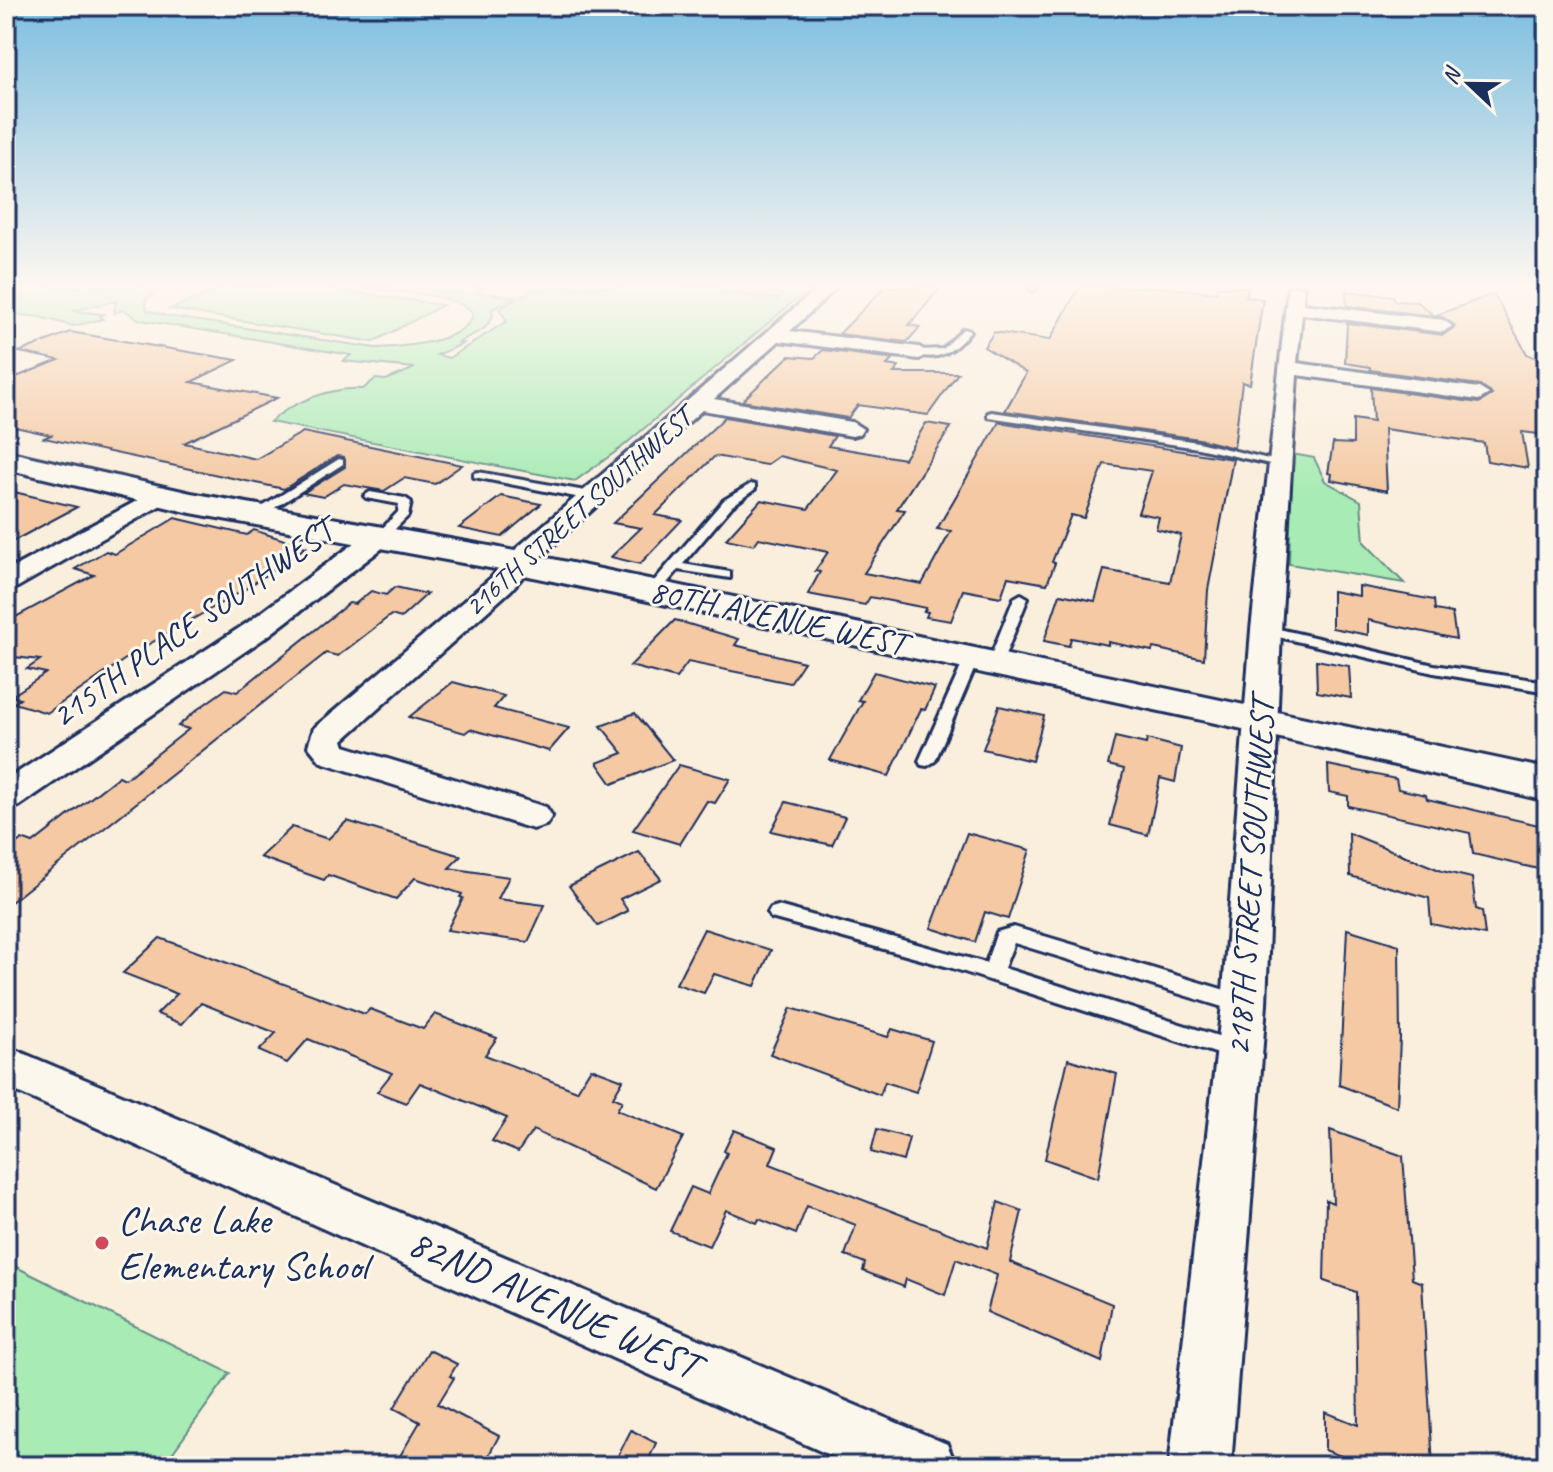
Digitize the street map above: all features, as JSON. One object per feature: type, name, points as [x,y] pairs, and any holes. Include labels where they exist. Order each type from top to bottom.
[{"type":"street","name":"216TH STREET SOUTHWEST","points":[[533,816],[333,754],[325,746],[326,736],[501,584],[519,562],[591,496],[751,356]]},
{"type":"street","name":"218TH STREET SOUTHWEST","points":[[1200,1466],[1244,1004],[1266,630],[1288,356]]},
{"type":"street","points":[[1287,368],[1479,394]]},
{"type":"street","points":[[697,403],[852,429]]},
{"type":"street","name":"80TH AVENUE WEST","points":[[6,460],[255,515],[519,562],[664,578],[984,661],[1547,785]]},
{"type":"street","points":[[6,582],[161,495]]},
{"type":"street","name":"215TH PLACE SOUTHWEST","points":[[6,797],[258,629],[380,537]]},
{"type":"street","name":"82ND AVENUE WEST","points":[[8,1066],[925,1466]]},
{"type":"lane","points":[[992,415],[1198,445],[1279,463]]},
{"type":"lane","points":[[255,515],[339,462]]},
{"type":"lane","points":[[478,475],[591,496]]},
{"type":"lane","points":[[664,578],[728,503],[751,487]]},
{"type":"lane","points":[[370,496],[405,502],[404,513],[380,537]]},
{"type":"lane","points":[[664,578],[725,575]]},
{"type":"lane","points":[[927,761],[1021,598]]},
{"type":"lane","points":[[1266,630],[1434,669],[1547,687]]},
{"type":"lane","points":[[778,913],[992,974],[1239,1052]]},
{"type":"lane","points":[[992,974],[1004,937],[1014,935],[1244,1004]]},
{"type":"green space","points":[[350,356],[730,356],[621,448],[575,481],[270,422],[279,414],[314,397],[339,390],[363,389],[375,379],[386,380],[415,368],[343,361]]},
{"type":"green space","points":[[1292,454],[1314,458],[1325,481],[1361,501],[1364,542],[1404,583],[1289,564]]},
{"type":"green space","points":[[6,1262],[230,1373],[163,1466],[6,1466]]},
{"type":"building","points":[[37,356],[211,356],[237,360],[191,382],[277,398],[184,443],[256,459],[303,432],[462,465],[435,484],[404,478],[384,491],[344,484],[323,497],[303,493],[345,467],[344,457],[337,456],[284,489],[44,438],[51,435],[6,425],[6,381],[59,360]]},
{"type":"building","points":[[789,356],[867,356],[893,359],[887,365],[899,367],[894,373],[958,373],[928,415],[858,405],[848,418],[742,401]]},
{"type":"building","points":[[998,356],[1254,356],[1250,384],[1242,382],[1234,448],[1199,439],[1005,411],[1026,373]]},
{"type":"building","points":[[1345,356],[1531,356],[1547,363],[1547,435],[1522,432],[1528,468],[1487,461],[1484,443],[1384,429],[1387,491],[1331,480],[1332,474],[1328,473],[1333,443],[1353,444],[1353,419],[1373,422],[1371,388],[1479,403],[1492,395],[1479,385],[1370,370],[1370,367],[1345,363]]},
{"type":"building","points":[[725,417],[835,436],[828,446],[904,459],[926,423],[951,427],[897,509],[905,510],[864,573],[922,584],[951,531],[937,529],[999,422],[1233,459],[1208,590],[1204,659],[1108,642],[1108,645],[1071,638],[1069,646],[1044,641],[1060,594],[1095,601],[1104,570],[1170,582],[1181,535],[1156,529],[1159,517],[1138,513],[1152,471],[1104,464],[1084,518],[1071,515],[1052,562],[1055,563],[1047,584],[1008,577],[1001,597],[963,590],[951,621],[926,617],[926,608],[870,597],[865,605],[808,594],[820,572],[815,571],[828,552],[759,538],[754,545],[726,539],[761,500],[808,509],[837,470],[779,456],[766,465],[715,456],[655,515],[682,520],[640,564],[611,557],[641,528],[613,523]]},
{"type":"building","points":[[6,490],[77,507],[6,545]]},
{"type":"building","points":[[501,496],[541,504],[502,537],[459,528]]},
{"type":"building","points":[[175,518],[247,535],[254,530],[306,547],[244,590],[137,651],[47,713],[14,703],[20,699],[12,696],[46,673],[27,669],[40,660],[6,656],[6,622],[94,575],[75,569],[106,551],[115,554]]},
{"type":"building","points":[[1359,586],[1434,600],[1435,610],[1452,613],[1456,639],[1368,620],[1368,635],[1332,628],[1332,591],[1359,596]]},
{"type":"building","points":[[395,587],[427,594],[401,618],[391,615],[338,656],[326,653],[6,906],[6,851],[22,839],[33,843],[119,776],[125,779],[189,729],[178,726],[198,709],[226,689],[237,692],[349,603],[355,604],[371,591],[386,595]]},
{"type":"building","points":[[675,620],[739,639],[735,645],[804,662],[790,683],[688,662],[676,678],[630,666]]},
{"type":"building","points":[[1316,660],[1349,666],[1351,698],[1317,692]]},
{"type":"building","points":[[874,672],[935,688],[925,710],[921,709],[889,776],[830,760],[863,701],[858,700]]},
{"type":"building","points":[[453,682],[504,696],[494,708],[569,728],[549,751],[470,729],[465,733],[409,717]]},
{"type":"building","points":[[999,706],[1044,716],[1032,761],[983,749]]},
{"type":"building","points":[[635,713],[673,760],[612,784],[597,763],[623,753],[601,726]]},
{"type":"building","points":[[1115,737],[1146,744],[1147,739],[1181,748],[1175,782],[1160,778],[1148,835],[1110,825],[1124,769],[1108,765]]},
{"type":"building","points":[[679,765],[730,779],[715,803],[707,801],[680,844],[633,830]]},
{"type":"building","points":[[1328,765],[1396,779],[1398,789],[1426,795],[1427,799],[1547,827],[1547,871],[1473,854],[1470,833],[1348,806],[1348,796],[1329,792]]},
{"type":"building","points":[[786,802],[845,817],[832,845],[771,831]]},
{"type":"building","points":[[347,821],[461,856],[449,868],[509,877],[498,899],[545,905],[528,942],[447,930],[463,898],[460,897],[462,894],[415,878],[396,899],[328,875],[324,880],[260,857],[292,827],[328,839]]},
{"type":"building","points":[[967,833],[1030,850],[1008,919],[985,912],[975,942],[931,928]]},
{"type":"building","points":[[1349,833],[1442,871],[1472,878],[1476,909],[1482,911],[1485,935],[1431,924],[1429,898],[1350,876]]},
{"type":"building","points":[[639,852],[661,879],[620,899],[628,911],[598,926],[569,886]]},
{"type":"building","points":[[704,929],[771,950],[755,986],[714,974],[704,993],[676,984]]},
{"type":"building","points":[[1347,929],[1399,945],[1397,1107],[1339,1085]]},
{"type":"building","points":[[160,938],[365,1014],[370,1009],[423,1029],[435,1014],[497,1038],[485,1055],[577,1091],[591,1068],[623,1080],[613,1097],[622,1101],[617,1110],[683,1137],[656,1188],[533,1130],[518,1152],[492,1141],[507,1118],[420,1083],[406,1103],[377,1092],[392,1073],[308,1039],[287,1063],[259,1051],[276,1033],[201,1003],[182,1024],[157,1014],[177,994],[123,973]]},
{"type":"building","points":[[791,1008],[888,1037],[892,1029],[932,1041],[916,1092],[885,1082],[880,1095],[770,1054]]},
{"type":"building","points":[[1068,1059],[1117,1074],[1098,1178],[1045,1159]]},
{"type":"building","points":[[877,1129],[909,1138],[903,1161],[871,1152]]},
{"type":"building","points":[[734,1130],[777,1147],[770,1164],[987,1248],[998,1202],[1022,1211],[1010,1262],[1112,1304],[1102,1362],[987,1312],[997,1275],[956,1259],[945,1295],[906,1279],[904,1287],[863,1271],[865,1263],[845,1255],[856,1225],[807,1206],[796,1234],[726,1210],[709,1246],[670,1231],[691,1187],[708,1194]]},
{"type":"building","points":[[1330,1130],[1403,1156],[1412,1279],[1422,1283],[1433,1466],[1356,1466],[1356,1462],[1325,1450],[1325,1412],[1358,1425],[1356,1292],[1324,1281],[1326,1200],[1333,1203]]},
{"type":"building","points":[[429,1350],[457,1364],[450,1376],[454,1378],[438,1404],[499,1436],[483,1466],[394,1466],[420,1422],[394,1408]]},
{"type":"building","points":[[631,1430],[656,1443],[646,1466],[613,1466]]},
{"type":"place","name":"Chase Lake Elementary School","points":[[102,1243]]}]
